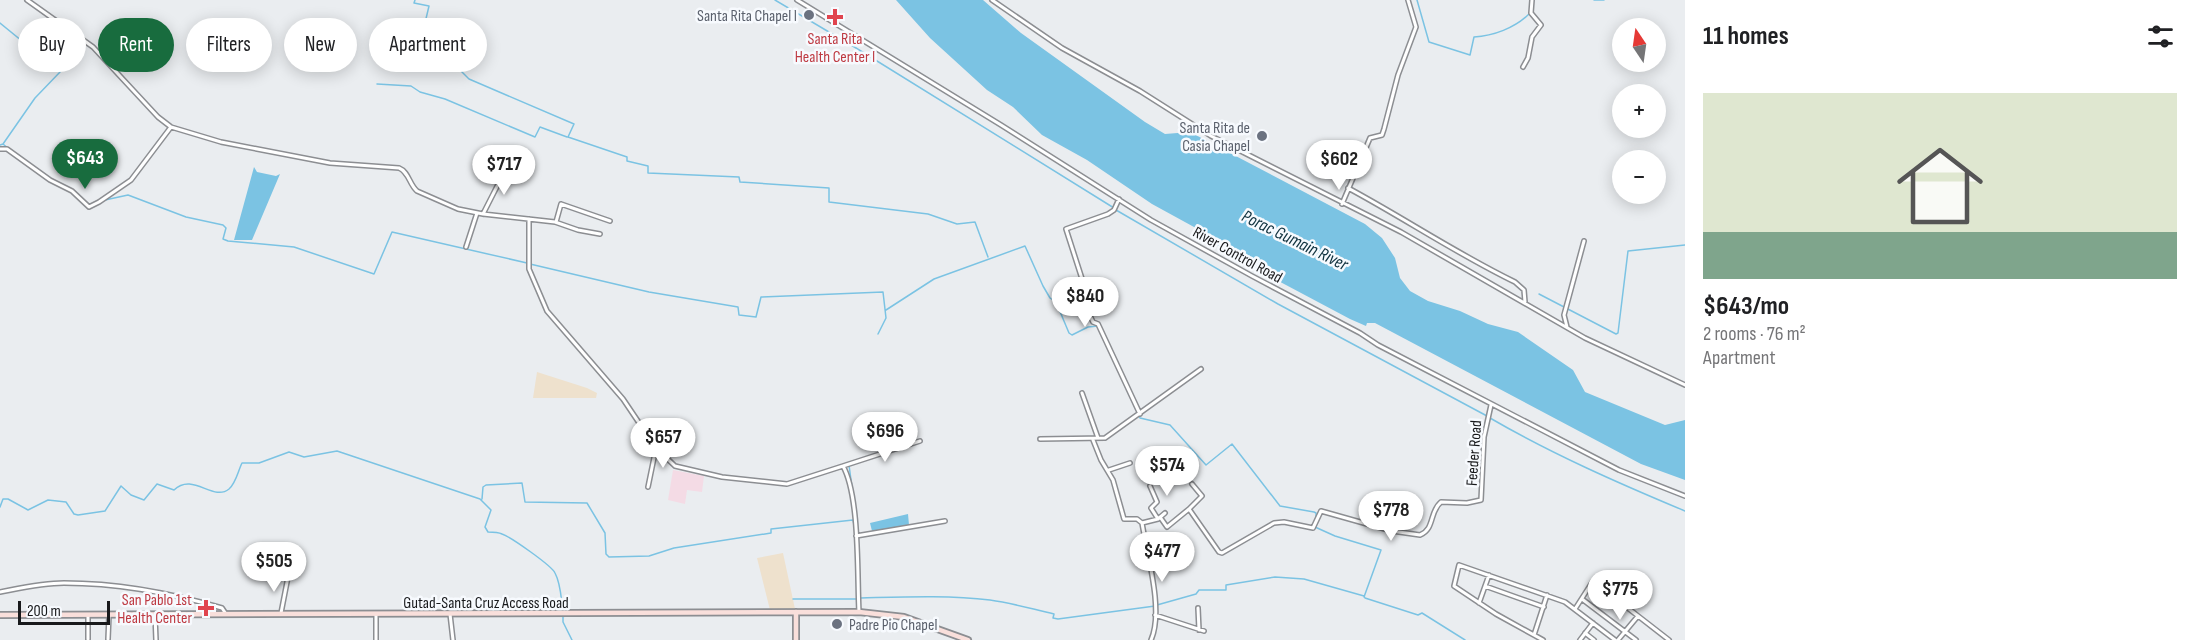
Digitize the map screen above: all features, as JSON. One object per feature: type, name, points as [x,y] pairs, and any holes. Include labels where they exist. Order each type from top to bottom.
[{"type":"main road","points":[[796,612],[796,640]]},
{"type":"main road","name":"Gutad-Santa Cruz Access Road","points":[[0,615],[859,612],[904,617],[968,640]]},
{"type":"street","points":[[27,0],[93,47],[158,117],[171,127],[221,142],[305,159],[399,168],[406,172],[411,186],[417,191],[458,208],[483,214],[555,222],[578,230],[600,234]]},
{"type":"street","name":"River Control Road","points":[[797,0],[1119,199],[1252,276],[1619,470],[1685,496]]},
{"type":"street","points":[[992,0],[1062,48],[1140,91],[1211,136],[1401,232],[1567,327],[1685,385]]},
{"type":"street","points":[[1342,204],[1370,138],[1382,135],[1398,75],[1416,27],[1408,0]]},
{"type":"street","points":[[1523,67],[1528,58],[1532,37],[1541,25],[1532,13],[1532,0]]},
{"type":"street","points":[[0,149],[7,149],[50,180],[72,191],[88,207],[130,180],[171,127]]},
{"type":"street","points":[[483,214],[510,161]]},
{"type":"street","points":[[1348,188],[1515,282],[1524,290],[1523,296],[1526,304]]},
{"type":"street","points":[[1119,199],[1114,210],[1108,214],[1082,221],[1066,229],[1084,285],[1078,290],[1079,293],[1093,322],[1098,324],[1102,332],[1139,415]]},
{"type":"street","points":[[555,222],[561,204],[610,220]]},
{"type":"street","points":[[466,246],[477,213]]},
{"type":"street","points":[[528,219],[529,269],[541,298],[559,327],[623,399],[656,448],[675,466],[722,477],[787,484],[920,441]]},
{"type":"street","points":[[1567,327],[1564,315],[1584,242]]},
{"type":"street","points":[[1040,439],[1093,440],[1108,437],[1201,369]]},
{"type":"street","points":[[1082,393],[1098,438]]},
{"type":"street","name":"Feeder Road","points":[[1189,509],[1219,552],[1222,553],[1274,523],[1284,522],[1313,528],[1321,511],[1392,531],[1420,535],[1430,527],[1433,510],[1441,502],[1467,503],[1481,500],[1484,437],[1491,404]]},
{"type":"street","points":[[1093,440],[1108,470],[1124,519],[1137,519],[1142,523],[1155,615],[1154,633],[1151,640]]},
{"type":"street","points":[[648,487],[656,448]]},
{"type":"street","points":[[1108,470],[1130,463]]},
{"type":"street","points":[[843,466],[849,478],[856,536],[859,612]]},
{"type":"street","points":[[1150,486],[1157,502],[1151,508],[1167,526],[1203,496],[1192,484]]},
{"type":"street","points":[[1142,523],[1159,518],[1165,513]]},
{"type":"street","points":[[856,536],[945,521]]},
{"type":"street","points":[[1543,640],[1454,586],[1460,565],[1565,602],[1617,640],[1638,616]]},
{"type":"street","points":[[1479,603],[1489,575]]},
{"type":"street","points":[[281,614],[288,577]]},
{"type":"street","points":[[1575,609],[1593,581],[1670,640]]},
{"type":"street","points":[[0,592],[65,583],[150,590],[222,608],[226,614]]},
{"type":"street","points":[[1485,586],[1544,607]]},
{"type":"street","points":[[1534,635],[1547,595]]},
{"type":"street","points":[[1581,599],[1636,640]]},
{"type":"street","points":[[1155,615],[1202,630],[1198,608]]},
{"type":"street","points":[[376,614],[376,640]]},
{"type":"street","points":[[450,614],[453,640]]},
{"type":"street","points":[[88,615],[88,639]]},
{"type":"street","points":[[108,639],[109,615]]},
{"type":"street","points":[[155,615],[156,640]]},
{"type":"street","points":[[1580,640],[1593,623]]},
{"type":"street","points":[[1585,633],[1594,640]]},
{"type":"shaded area","points":[[537,372],[587,388],[597,393],[596,398],[533,398]]},
{"type":"shaded area","points":[[673,470],[704,476],[702,492],[687,490],[685,504],[668,500]]},
{"type":"shaded area","points":[[783,553],[795,609],[770,610],[757,558]]},
{"type":"water","name":"Porac Gumain River","points":[[896,0],[983,0],[1021,33],[1165,134],[1190,132],[1365,224],[1382,238],[1395,258],[1400,278],[1410,291],[1428,301],[1460,311],[1488,324],[1518,332],[1573,370],[1585,392],[1665,425],[1685,420],[1685,480],[1641,464],[1375,323],[1367,323],[1366,326],[1350,319],[1233,257],[1194,227],[1152,204],[1087,160],[1042,135],[1013,107],[987,90],[930,38]]},
{"type":"water","points":[[254,167],[257,172],[276,176],[280,174],[252,240],[234,240]]},
{"type":"water","points":[[908,514],[909,525],[872,531],[870,523]]},
{"type":"waterway","points":[[415,0],[414,3],[429,6],[424,27],[426,30],[451,36],[447,57],[469,79],[574,124],[568,137],[627,157],[627,161],[648,166],[648,173],[739,177],[740,182],[829,188],[829,202],[928,214],[957,224],[975,222],[988,257]]},
{"type":"waterway","points":[[775,0],[1114,208]]},
{"type":"waterway","points":[[1417,0],[1429,42],[1470,55],[1474,37],[1503,30],[1529,14]]},
{"type":"waterway","points":[[1594,0],[1604,0]]},
{"type":"waterway","points":[[0,23],[60,72],[35,98],[3,144]]},
{"type":"waterway","points":[[377,84],[411,86],[420,92],[445,99],[535,137],[540,127],[567,137]]},
{"type":"waterway","points":[[0,145],[3,144],[9,149]]},
{"type":"waterway","points":[[32,165],[53,180]]},
{"type":"waterway","points":[[105,200],[128,195],[186,217],[223,225],[226,228],[223,239],[228,241],[294,247],[374,274],[392,232],[527,263]]},
{"type":"waterway","points":[[1116,210],[1278,304],[1487,416]]},
{"type":"waterway","points":[[1539,294],[1616,334],[1618,333],[1628,251],[1685,245]]},
{"type":"waterway","points":[[886,310],[934,279],[1025,246],[1043,286],[1050,298],[1056,302],[1069,333],[1072,335],[1088,327],[1098,326]]},
{"type":"waterway","points":[[530,264],[649,292],[738,307],[739,315],[756,317],[761,297],[883,292],[886,318],[878,334]]},
{"type":"waterway","points":[[1117,368],[1140,418],[1170,425],[1206,465],[1232,444],[1280,506],[1314,512],[1316,520]]},
{"type":"waterway","points":[[1490,418],[1586,468],[1685,511]]},
{"type":"waterway","points":[[0,507],[3,499],[8,499],[28,510],[48,500],[66,502],[74,514],[78,515],[105,511],[121,486],[131,495],[144,500],[157,484],[174,490],[181,485],[188,484],[223,492],[233,484],[242,463],[259,463],[289,452],[304,457],[337,451],[480,499],[491,510],[485,527],[488,532],[500,533],[514,540],[555,573],[560,587],[563,611]]},
{"type":"waterway","points":[[849,465],[853,495]]},
{"type":"waterway","points":[[482,499],[483,487],[486,485],[522,483],[525,502],[587,503],[605,533],[606,554],[609,557],[649,556],[674,548],[771,533],[771,529],[853,520],[855,529]]},
{"type":"waterway","points":[[1315,527],[1335,536],[1381,550],[1364,597]]},
{"type":"waterway","points":[[856,566],[857,588]]},
{"type":"waterway","points":[[1157,605],[1196,594],[1199,590],[1226,590],[1226,585],[1275,577],[1304,579],[1364,596],[1418,615],[1422,613],[1465,640]]},
{"type":"waterway","points":[[861,598],[974,598],[1014,604],[1054,614],[1053,618],[1058,619],[1155,606]]},
{"type":"waterway","points":[[793,599],[857,599]]},
{"type":"waterway","points":[[563,616],[563,622],[572,640]]},
{"type":"place","name":"Santa Rita Chapel I","points":[[809,15]]},
{"type":"place","name":"Santa Rita Health Center I","points":[[835,17]]},
{"type":"place","name":"Santa Rita de Casia Chapel","points":[[1262,136]]},
{"type":"place","name":"San Pablo 1st Health Center","points":[[206,608]]},
{"type":"place","name":"Padre Pio Chapel","points":[[837,624]]}]
